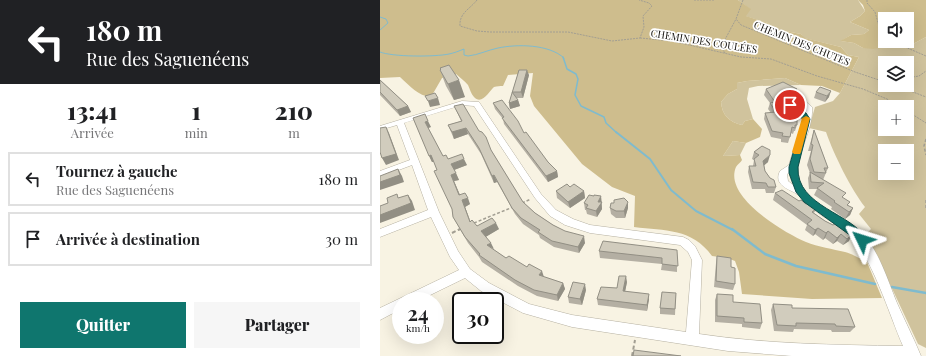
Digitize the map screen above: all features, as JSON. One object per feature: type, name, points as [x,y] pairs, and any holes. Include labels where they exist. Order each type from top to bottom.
[{"type":"street","points":[[380,128],[462,103],[476,104],[538,196],[553,213],[579,226],[602,231],[672,238],[683,241],[690,246],[695,253],[697,260],[692,340]]},
{"type":"street","points":[[400,122],[434,212],[454,254],[466,272],[485,287],[527,310],[572,321],[692,340],[767,348],[914,355],[865,246],[856,234],[808,200],[801,192],[793,173],[793,167],[807,119]]},
{"type":"street","points":[[380,174],[415,161]]},
{"type":"street","points":[[380,233],[434,212]]},
{"type":"street","points":[[425,292],[466,272]]},
{"type":"street","points":[[380,314],[392,308]]},
{"type":"path","name":"CHEMIN DES COULÉES","points":[[476,0],[461,15],[459,21],[460,26],[466,29],[490,32],[568,32],[602,40],[616,41],[640,38],[672,41],[741,57],[781,61],[817,76],[863,89],[888,100]]},
{"type":"path","name":"CHEMIN DES COULÉES","points":[[639,0],[649,3],[652,6],[643,16],[643,34],[640,38]]},
{"type":"path","points":[[694,0],[714,0]]},
{"type":"path","points":[[727,54],[721,47],[736,19],[743,0]]},
{"type":"path","points":[[867,0],[867,3],[874,12],[878,24]]},
{"type":"path","name":"CHEMIN DES CHUTES","points":[[736,19],[741,26],[855,72],[878,80]]},
{"type":"path","points":[[907,48],[926,56]]},
{"type":"path","points":[[914,77],[919,76],[926,70]]},
{"type":"path","points":[[914,92],[926,96]]},
{"type":"path","points":[[914,115],[926,123]]},
{"type":"path","points":[[926,139],[924,146],[926,155]]},
{"type":"path","points":[[473,224],[538,196]]},
{"type":"path","points":[[926,200],[926,210]]},
{"type":"path","points":[[445,236],[466,227]]},
{"type":"path","points":[[632,356],[636,332]]},
{"type":"shaded area","points":[[380,0],[738,0],[751,9],[746,16],[768,23],[775,29],[801,34],[805,38],[841,47],[848,55],[859,57],[840,93],[822,86],[801,85],[785,78],[737,83],[737,89],[728,94],[721,102],[723,111],[733,122],[742,125],[745,121],[753,119],[762,129],[760,137],[746,143],[733,141],[723,156],[740,155],[742,160],[736,167],[734,178],[738,190],[747,202],[758,212],[784,231],[806,242],[820,247],[848,253],[867,262],[882,298],[812,299],[742,294],[739,272],[735,261],[727,258],[712,256],[696,240],[677,232],[634,227],[635,196],[612,187],[582,164],[534,106],[530,96],[533,73],[508,75],[503,86],[494,87],[483,99],[480,100],[474,97],[468,85],[456,74],[442,78],[431,97],[418,93],[400,77],[380,78]]},
{"type":"shaded area","points":[[738,0],[858,0],[865,11],[850,22],[869,30],[864,34],[851,35],[841,41],[854,43],[863,48],[878,47],[914,48],[914,43],[926,37],[926,348],[918,344],[873,248],[864,236],[871,229],[859,214],[865,207],[843,171],[826,132],[809,128],[815,107],[833,101],[840,93],[859,57],[848,55],[841,47],[804,38],[801,34],[775,29],[768,23],[745,16],[750,9]]},
{"type":"shaded area","points":[[858,0],[926,0],[926,37],[914,43],[914,12],[878,12],[878,48],[881,48],[873,49],[863,48],[854,43],[840,41],[851,35],[864,34],[869,30],[850,22],[865,11],[863,5]]},
{"type":"shaded area","points":[[785,78],[801,85],[758,86],[749,88],[747,99],[753,119],[745,121],[742,125],[730,120],[723,111],[721,102],[728,94],[737,89],[737,83]]},
{"type":"shaded area","points":[[733,141],[746,143],[740,155],[723,156]]},
{"type":"building","points":[[449,65],[459,80],[448,84],[440,68]]},
{"type":"building","points":[[519,70],[527,70],[521,92],[512,92]]},
{"type":"building","points":[[380,80],[408,106],[397,110],[380,92]]},
{"type":"building","points":[[783,82],[797,89],[790,93],[786,92],[777,97],[784,105],[793,111],[797,117],[797,125],[795,125],[795,128],[792,127],[790,137],[782,136],[783,133],[772,131],[765,113],[776,112],[770,103],[775,102],[766,89]]},
{"type":"building","points":[[820,87],[831,91],[827,96],[816,92]]},
{"type":"building","points":[[512,92],[518,100],[509,103]]},
{"type":"building","points":[[435,93],[438,98],[428,101],[425,96]]},
{"type":"building","points":[[502,100],[518,121],[524,133],[526,132],[548,162],[557,171],[546,176],[502,118],[504,117],[493,103]]},
{"type":"building","points":[[463,104],[479,131],[486,137],[491,150],[523,202],[535,213],[553,225],[565,231],[584,236],[578,247],[552,241],[538,232],[540,230],[521,218],[512,208],[494,175],[492,176],[479,148],[466,128],[452,132],[448,125],[462,121],[454,106]]},
{"type":"building","points":[[425,114],[428,121],[425,122],[443,156],[446,155],[448,159],[462,154],[464,159],[451,164],[456,173],[451,175],[459,195],[465,193],[468,198],[462,200],[470,222],[472,220],[477,226],[492,218],[496,223],[481,231],[491,243],[487,245],[506,258],[509,256],[527,267],[529,264],[542,271],[539,275],[563,283],[557,295],[534,290],[515,280],[479,255],[480,254],[465,237],[453,217],[452,209],[434,171],[437,170],[431,155],[429,156],[413,118]]},
{"type":"building","points":[[386,127],[396,154],[382,158],[380,152],[380,128]]},
{"type":"building","points":[[814,130],[828,168],[824,168],[826,173],[814,172],[810,159]]},
{"type":"building","points":[[762,146],[770,150],[770,155],[763,161],[765,171],[770,178],[774,180],[776,187],[768,187],[766,183],[753,182],[749,166],[756,166],[754,159],[759,155],[754,152]]},
{"type":"building","points":[[398,169],[400,175],[380,182],[380,176]]},
{"type":"building","points":[[810,172],[846,193],[842,197],[850,202],[847,205],[853,208],[849,212],[817,188],[824,183],[811,182]]},
{"type":"building","points":[[567,184],[570,187],[574,184],[584,191],[568,202],[556,191]]},
{"type":"building","points":[[782,190],[799,201],[801,200],[806,204],[808,203],[816,209],[812,212],[825,221],[833,225],[835,224],[852,234],[847,239],[841,234],[837,238],[828,231],[826,233],[818,228],[815,230],[807,224],[812,220],[775,193]]},
{"type":"building","points":[[397,194],[398,198],[408,195],[411,203],[380,215],[380,206],[388,203],[387,198]]},
{"type":"building","points":[[589,195],[601,196],[598,202],[602,202],[596,211],[586,208],[588,205],[584,203]]},
{"type":"building","points":[[624,198],[628,202],[624,211],[616,211],[610,208],[611,203],[614,203],[614,200]]},
{"type":"building","points":[[603,241],[677,250],[678,266],[662,264],[662,258],[599,251]]},
{"type":"building","points":[[717,256],[731,258],[731,267],[735,268],[735,284],[716,281]]},
{"type":"building","points":[[619,276],[626,276],[623,291],[649,294],[647,305],[597,299],[601,287],[617,288]]},
{"type":"building","points":[[573,282],[585,284],[580,299],[568,297]]},
{"type":"building","points":[[662,292],[676,293],[675,309],[660,308]]},
{"type":"building","points":[[717,294],[733,295],[733,302],[760,304],[762,323],[744,322],[744,318],[717,316]]},
{"type":"building","points":[[773,304],[792,305],[792,308],[848,309],[855,327],[836,326],[835,324],[796,323],[796,326],[777,325]]},
{"type":"building","points":[[634,350],[681,356],[633,356]]},
{"type":"waterway","points":[[380,17],[386,19],[388,23],[380,30]]},
{"type":"waterway","points":[[380,52],[403,56],[434,56],[455,53],[464,49],[464,55],[468,56],[498,48],[532,46],[550,50],[558,53],[563,57]]},
{"type":"waterway","points":[[563,57],[567,69],[576,74],[578,79],[575,95],[581,106],[604,117],[606,123],[617,133]]},
{"type":"waterway","points":[[616,132],[650,159],[671,190],[696,211],[733,230]]},
{"type":"waterway","points":[[732,229],[765,254],[796,266],[875,284]]},
{"type":"waterway","points":[[892,287],[926,293]]},
{"type":"slow traffic","points":[[797,152],[806,125],[806,118]]},
{"type":"route","points":[[790,105],[791,108],[801,113],[807,119],[793,167],[793,173],[797,186],[808,200],[851,230],[862,240]]}]
